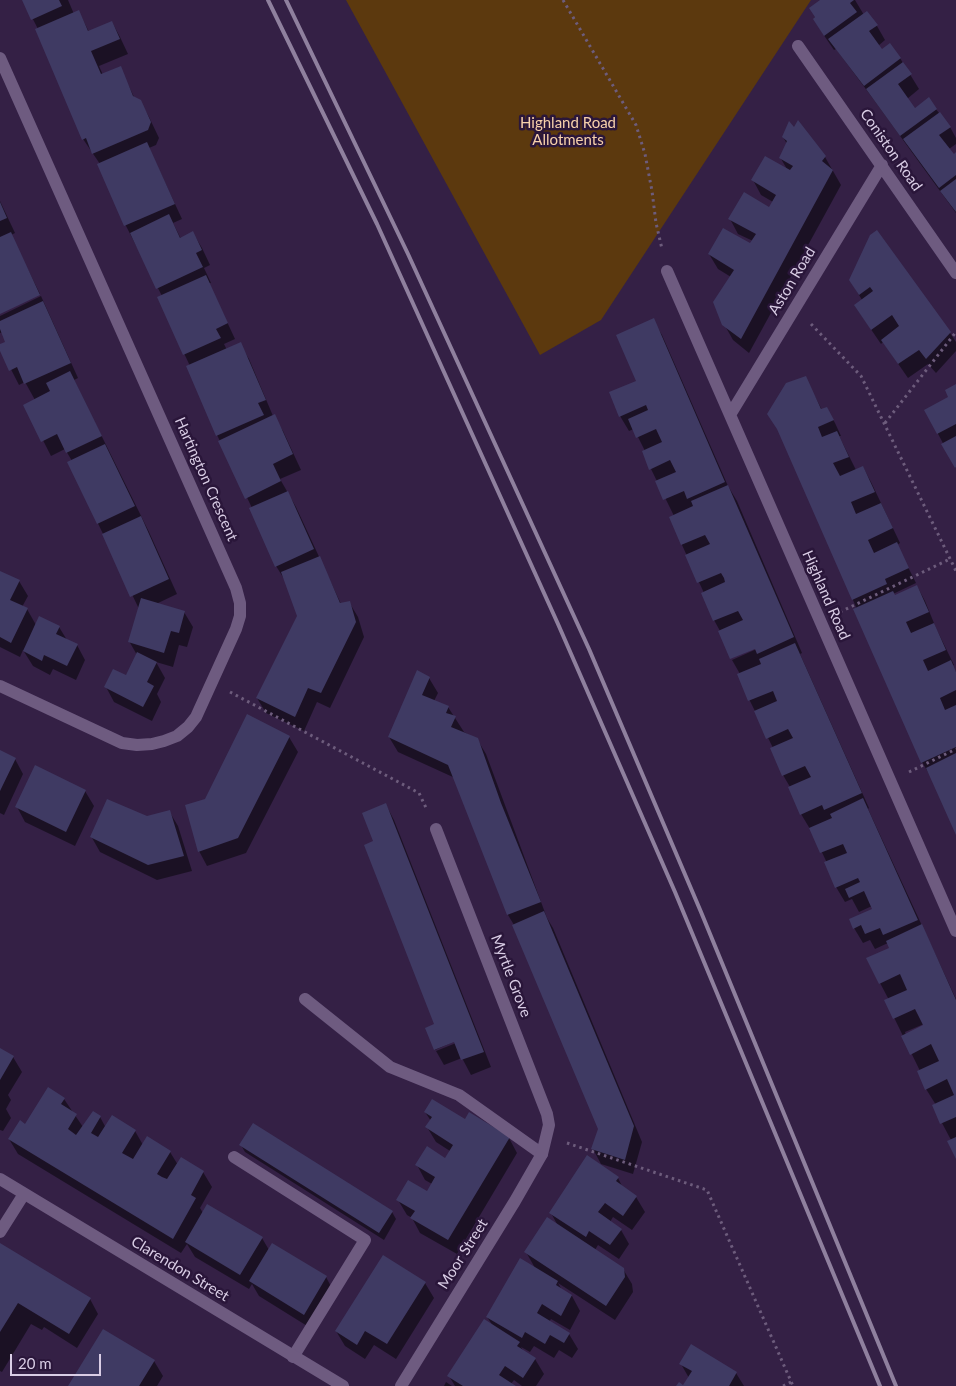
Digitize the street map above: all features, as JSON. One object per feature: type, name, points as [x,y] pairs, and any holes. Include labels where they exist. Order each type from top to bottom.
[{"type":"street","name":"Coniston Road","points":[[798,46],[956,273]]},
{"type":"street","name":"Hartington Crescent","points":[[0,58],[236,588],[240,603],[240,616],[236,629],[196,717],[188,727],[164,742],[137,745],[122,742],[0,686]]},
{"type":"street","name":"Aston Road","points":[[730,414],[882,165]]},
{"type":"street","name":"Highland Road","points":[[668,271],[956,931]]},
{"type":"street","name":"Myrtle Grove","points":[[436,829],[547,1114],[549,1125],[547,1136]]},
{"type":"street","points":[[304,999],[390,1067],[458,1095],[542,1154]]},
{"type":"street","name":"Moor Street","points":[[400,1386],[515,1201],[542,1154],[547,1136]]},
{"type":"street","points":[[234,1157],[365,1240],[293,1357]]},
{"type":"street","name":"Clarendon Street","points":[[0,1179],[343,1386]]},
{"type":"street","points":[[0,1232],[24,1194]]},
{"type":"path","points":[[563,0],[636,125],[645,154],[656,223],[668,271]]},
{"type":"path","points":[[795,307],[861,376],[956,571]]},
{"type":"path","points":[[885,423],[956,332]]},
{"type":"path","points":[[820,621],[950,560]]},
{"type":"path","points":[[212,682],[420,793],[436,829]]},
{"type":"path","points":[[890,782],[956,749]]},
{"type":"path","points":[[547,1136],[707,1190],[792,1384],[783,1386]]},
{"type":"green space","name":"Highland Road Allotments","points":[[346,0],[811,0],[601,320],[540,355]]},
{"type":"building","points":[[22,0],[59,0],[62,6],[31,20]]},
{"type":"building","points":[[820,0],[854,0],[850,3],[857,12],[824,36],[813,19],[815,17],[809,8]]},
{"type":"building","points":[[79,10],[88,31],[112,21],[120,39],[91,51],[101,74],[121,66],[133,96],[141,100],[151,122],[148,130],[92,154],[86,138],[82,140],[35,29]]},
{"type":"building","points":[[867,11],[878,25],[869,31],[882,49],[890,43],[901,58],[864,86],[828,39]]},
{"type":"building","points":[[903,62],[912,74],[898,84],[915,108],[929,97],[937,109],[900,136],[866,89]]},
{"type":"building","points":[[940,112],[951,127],[939,135],[954,154],[956,152],[956,175],[939,188],[903,139]]},
{"type":"building","points":[[798,120],[826,156],[822,161],[833,170],[741,339],[722,325],[713,302],[734,270],[708,254],[723,228],[750,243],[756,234],[728,219],[744,192],[769,207],[776,195],[751,180],[765,156],[790,170],[793,166],[779,158],[787,141],[782,137],[789,121],[794,127]]},
{"type":"building","points":[[147,142],[175,204],[124,226],[97,164]]},
{"type":"building","points":[[956,179],[956,212],[940,191]]},
{"type":"building","points":[[0,202],[7,218],[0,221]]},
{"type":"building","points":[[169,214],[180,238],[193,231],[202,250],[196,253],[203,267],[156,289],[130,233]]},
{"type":"building","points":[[877,230],[951,332],[926,359],[919,350],[898,364],[881,340],[899,326],[892,315],[871,330],[854,305],[873,291],[870,287],[859,295],[849,280],[870,235]]},
{"type":"building","points":[[11,232],[40,295],[0,314],[0,237]]},
{"type":"building","points":[[206,275],[228,323],[216,329],[221,338],[183,355],[157,297]]},
{"type":"building","points":[[43,301],[71,363],[24,384],[17,367],[9,371],[0,351],[0,344],[5,342],[0,329],[0,321]]},
{"type":"building","points":[[654,318],[725,482],[687,499],[684,491],[663,500],[655,481],[676,472],[670,460],[649,470],[642,451],[662,442],[656,429],[636,438],[628,419],[648,410],[646,405],[619,417],[609,392],[636,381],[616,335]]},
{"type":"building","points":[[241,342],[266,400],[258,403],[264,415],[216,436],[186,366]]},
{"type":"building","points":[[70,371],[102,436],[66,453],[57,434],[41,442],[23,405],[50,391],[46,383]]},
{"type":"building","points":[[806,376],[821,409],[827,407],[834,420],[818,427],[822,437],[837,431],[849,457],[833,463],[840,476],[863,466],[875,492],[851,502],[856,514],[881,503],[893,528],[868,540],[874,553],[897,542],[909,568],[885,579],[887,584],[852,600],[777,429],[767,414],[786,383]]},
{"type":"building","points":[[956,384],[956,424],[937,434],[924,410],[948,397],[945,390]]},
{"type":"building","points":[[275,414],[293,454],[273,464],[281,481],[245,499],[218,441]]},
{"type":"building","points":[[956,436],[956,467],[955,468],[941,444]]},
{"type":"building","points":[[105,444],[135,506],[97,524],[67,462]]},
{"type":"building","points":[[728,485],[794,637],[757,654],[755,649],[730,659],[718,631],[743,620],[738,611],[713,621],[701,593],[725,582],[724,578],[721,573],[697,583],[685,555],[710,544],[705,535],[681,545],[669,517],[693,506],[691,501]]},
{"type":"building","points":[[288,491],[314,549],[275,567],[249,508]]},
{"type":"building","points":[[141,516],[169,579],[130,597],[102,534]]},
{"type":"building","points":[[320,556],[340,603],[350,601],[356,622],[321,693],[308,688],[295,717],[256,698],[297,616],[281,572]]},
{"type":"building","points":[[0,571],[20,580],[10,600],[28,608],[11,643],[0,637]]},
{"type":"building","points":[[917,585],[929,612],[906,622],[911,633],[934,623],[946,650],[923,660],[928,671],[951,660],[956,672],[956,690],[940,698],[945,710],[956,705],[956,747],[921,763],[853,609],[893,591],[895,595]]},
{"type":"building","points":[[141,598],[185,611],[179,633],[171,631],[164,653],[128,642]]},
{"type":"building","points":[[39,616],[60,626],[56,634],[78,644],[67,666],[44,655],[42,661],[23,651]]},
{"type":"building","points":[[795,643],[862,793],[824,810],[822,805],[800,815],[788,787],[811,777],[805,766],[782,776],[770,748],[793,738],[788,729],[766,739],[754,711],[777,701],[773,691],[748,701],[737,674],[761,664],[759,659]]},
{"type":"building","points":[[137,652],[157,662],[147,682],[154,686],[143,707],[104,687],[113,669],[126,675]]},
{"type":"building","points":[[417,670],[430,677],[422,695],[449,706],[446,713],[456,716],[451,727],[478,738],[501,803],[541,902],[507,915],[448,765],[388,737]]},
{"type":"building","points":[[247,714],[290,736],[238,838],[198,852],[185,805],[205,799]]},
{"type":"building","points":[[0,750],[16,758],[0,791]]},
{"type":"building","points":[[956,753],[956,835],[926,768]]},
{"type":"building","points":[[35,765],[86,790],[66,832],[15,807]]},
{"type":"building","points":[[863,798],[918,920],[883,935],[880,928],[865,934],[861,925],[853,929],[849,919],[872,909],[864,891],[849,898],[845,889],[860,882],[858,878],[835,888],[824,862],[847,853],[843,844],[820,853],[809,828],[832,818],[830,814]]},
{"type":"building","points":[[107,799],[147,816],[170,810],[184,856],[148,865],[90,837]]},
{"type":"building","points":[[386,803],[484,1052],[461,1060],[454,1042],[434,1050],[425,1028],[434,1024],[364,845],[373,841],[362,813]]},
{"type":"building","points":[[544,911],[634,1126],[625,1160],[591,1149],[598,1129],[512,925]]},
{"type":"building","points":[[922,924],[956,1000],[956,1117],[940,1124],[932,1105],[954,1095],[947,1079],[925,1090],[917,1071],[939,1061],[931,1044],[910,1055],[901,1036],[923,1025],[915,1009],[893,1019],[884,1000],[907,990],[900,974],[879,984],[866,958],[889,948],[886,941]]},
{"type":"building","points":[[0,1048],[14,1056],[0,1080]]},
{"type":"building","points":[[48,1087],[65,1098],[61,1104],[77,1114],[68,1129],[76,1135],[93,1111],[101,1116],[91,1133],[98,1137],[112,1115],[136,1130],[122,1153],[133,1159],[147,1136],[171,1151],[157,1174],[167,1179],[181,1157],[204,1171],[191,1195],[196,1198],[173,1239],[8,1139],[20,1120],[25,1124]]},
{"type":"building","points":[[432,1099],[465,1119],[469,1112],[510,1137],[448,1240],[410,1218],[415,1211],[396,1200],[408,1180],[427,1191],[435,1177],[415,1165],[427,1146],[445,1158],[453,1145],[425,1127],[432,1117],[424,1112]]},
{"type":"building","points":[[253,1123],[393,1211],[379,1233],[239,1145]]},
{"type":"building","points":[[956,1137],[956,1159],[947,1141]]},
{"type":"building","points":[[587,1155],[619,1177],[616,1181],[637,1196],[623,1216],[605,1203],[598,1212],[622,1229],[610,1245],[589,1231],[586,1237],[549,1213]]},
{"type":"building","points":[[207,1204],[263,1237],[240,1275],[185,1242]]},
{"type":"building","points":[[547,1217],[624,1268],[625,1277],[606,1306],[524,1252]]},
{"type":"building","points":[[0,1243],[91,1298],[69,1334],[18,1303],[0,1332]]},
{"type":"building","points":[[272,1243],[327,1276],[304,1315],[249,1281]]},
{"type":"building","points":[[383,1255],[426,1282],[387,1344],[365,1331],[357,1345],[335,1331]]},
{"type":"building","points":[[520,1258],[558,1281],[556,1285],[572,1295],[561,1316],[542,1304],[537,1313],[570,1333],[564,1343],[550,1335],[545,1344],[525,1332],[522,1338],[486,1317]]},
{"type":"building","points":[[484,1319],[520,1342],[517,1346],[536,1358],[523,1378],[505,1366],[499,1375],[516,1386],[463,1386],[447,1376]]},
{"type":"building","points":[[103,1329],[155,1360],[139,1386],[68,1386]]},
{"type":"building","points":[[691,1344],[737,1372],[729,1386],[676,1386],[679,1382],[683,1385],[692,1371],[679,1364]]},
{"type":"railway","points":[[268,0],[377,224],[558,624],[675,892],[880,1386]]},
{"type":"railway","points":[[286,0],[408,254],[589,649],[701,912],[896,1386]]}]
